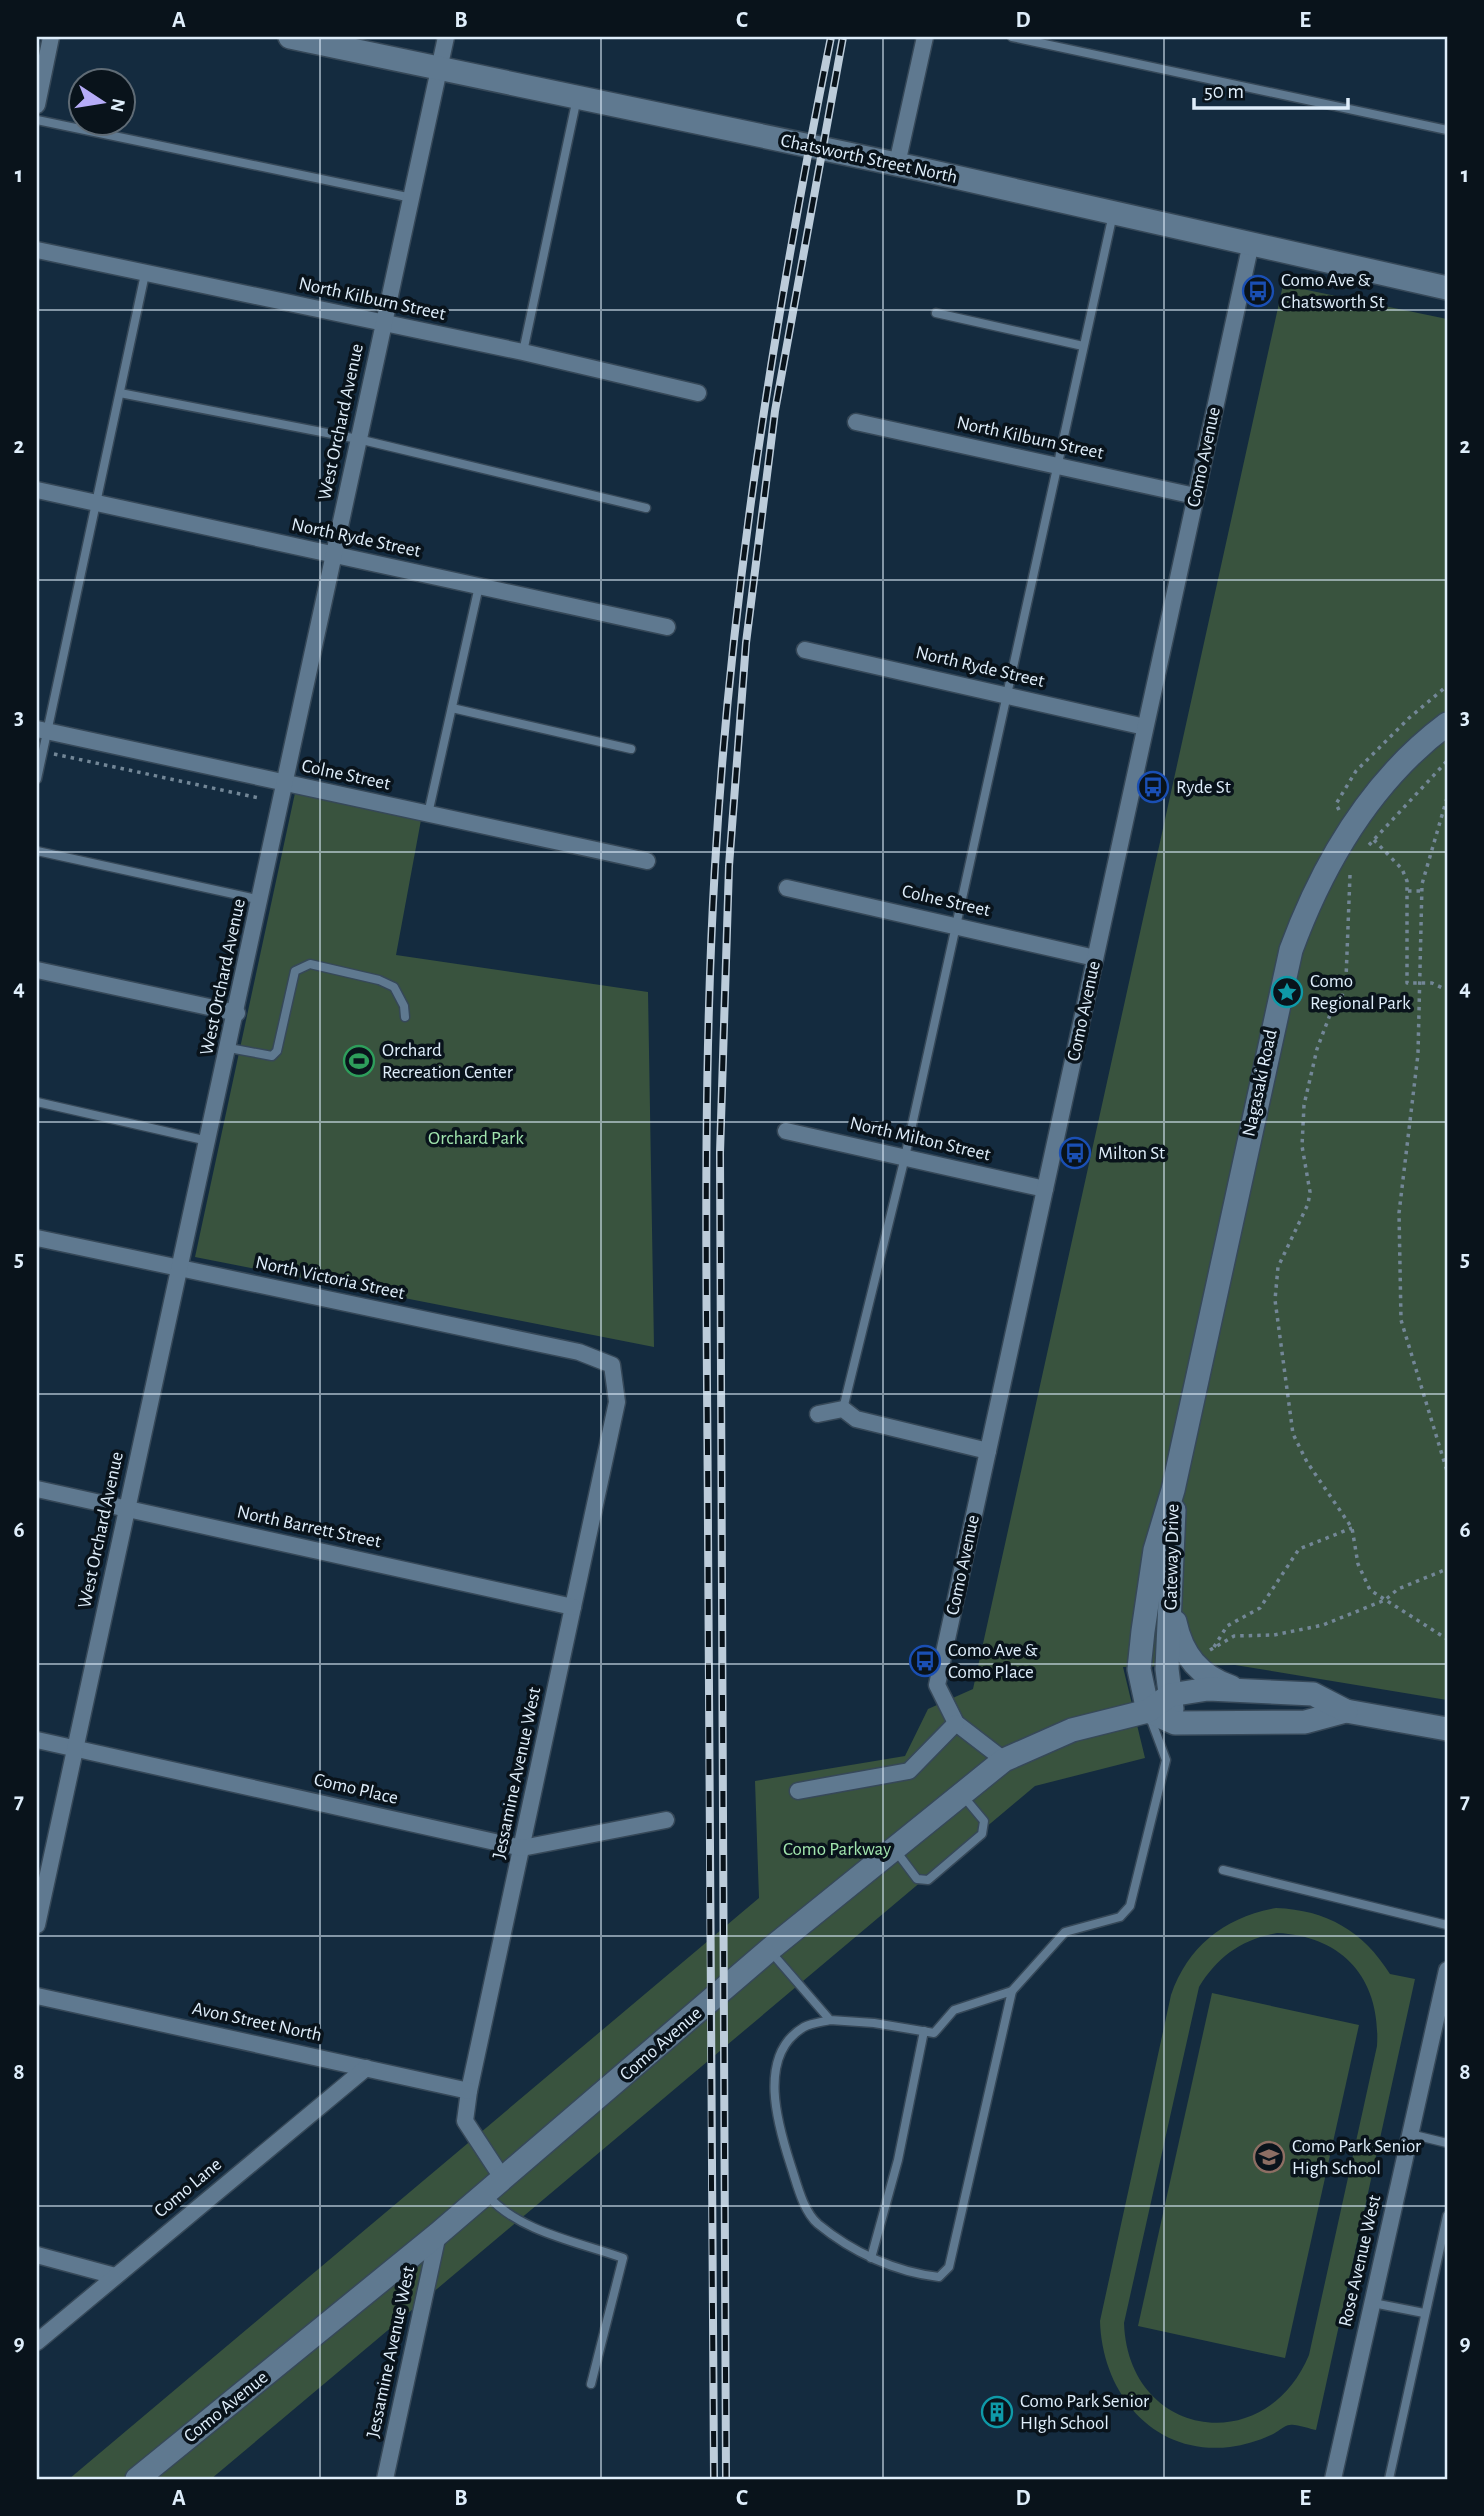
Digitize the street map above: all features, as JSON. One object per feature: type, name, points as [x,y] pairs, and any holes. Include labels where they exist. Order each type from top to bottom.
[{"type":"street","points":[[37,104],[51,37]]},
{"type":"street","name":"Chatsworth Street North","points":[[290,37],[897,164],[1447,288]]},
{"type":"street","name":"West Orchard Avenue","points":[[37,1925],[237,1013],[446,37]]},
{"type":"street","points":[[897,164],[925,37]]},
{"type":"street","name":"Como Avenue","points":[[137,2479],[438,2234],[769,1950],[1004,1759],[956,1723],[937,1685],[1251,243]]},
{"type":"street","name":"North Kilburn Street","points":[[37,250],[523,352],[698,393]]},
{"type":"street","name":"North Kilburn Street","points":[[856,422],[1195,496]]},
{"type":"street","name":"North Ryde Street","points":[[37,490],[667,627]]},
{"type":"street","name":"North Ryde Street","points":[[805,650],[1145,727]]},
{"type":"street","name":"Nagasaki Road","points":[[1173,1490],[1291,950],[1320,878],[1355,822],[1382,787],[1447,724]]},
{"type":"street","name":"Colne Street","points":[[42,730],[647,861]]},
{"type":"street","name":"Colne Street","points":[[787,888],[1095,958]]},
{"type":"street","points":[[37,970],[237,1013]]},
{"type":"street","name":"North Milton Street","points":[[786,1131],[1045,1189]]},
{"type":"street","name":"North Victoria Street","points":[[37,1238],[579,1352],[612,1366]]},
{"type":"street","name":"Jessamine Avenue West","points":[[495,2186],[465,2121],[469,2091],[617,1402],[612,1366]]},
{"type":"street","points":[[818,1414],[843,1409],[856,1419],[988,1451]]},
{"type":"street","name":"North Barrett Street","points":[[37,1489],[573,1606]]},
{"type":"street","name":"Gateway Drive","points":[[1173,1490],[1167,1669],[1175,1723]]},
{"type":"street","name":"Gateway Drive","points":[[1148,1711],[1139,1669],[1143,1631],[1155,1550],[1173,1490]]},
{"type":"street","points":[[1171,1606],[1179,1639],[1192,1663],[1208,1676],[1241,1691]]},
{"type":"street","points":[[1004,1759],[1072,1730],[1148,1711],[1170,1695],[1208,1689],[1313,1694],[1346,1711],[1447,1729]]},
{"type":"street","points":[[1148,1711],[1175,1723],[1305,1722],[1346,1711]]},
{"type":"street","points":[[798,1791],[909,1771],[956,1723]]},
{"type":"street","name":"Como Place","points":[[37,1740],[522,1848],[666,1820]]},
{"type":"street","name":"Rose Avenue West","points":[[1333,2479],[1447,1970]]},
{"type":"street","name":"Avon Street North","points":[[37,1996],[469,2091]]},
{"type":"street","name":"Como Lane","points":[[37,2342],[366,2067]]},
{"type":"street","name":"Jessamine Avenue West","points":[[385,2479],[438,2234]]},
{"type":"street","points":[[37,2255],[116,2276]]},
{"type":"lane","points":[[1012,37],[1447,130]]},
{"type":"lane","points":[[523,352],[577,98]]},
{"type":"lane","points":[[37,120],[412,198]]},
{"type":"lane","points":[[843,1409],[905,1157],[954,924],[1114,212]]},
{"type":"lane","points":[[37,779],[43,752],[42,730],[97,503],[145,274]]},
{"type":"lane","points":[[936,313],[1083,346]]},
{"type":"lane","points":[[120,393],[358,439],[646,508]]},
{"type":"lane","points":[[428,814],[479,586]]},
{"type":"lane","points":[[452,708],[631,749]]},
{"type":"lane","points":[[37,851],[261,900]]},
{"type":"lane","points":[[229,1048],[272,1056],[277,1051],[295,971],[310,964],[379,980],[394,987],[404,1006],[405,1017]]},
{"type":"lane","points":[[37,1102],[208,1141]]},
{"type":"lane","points":[[1012,1991],[954,2010],[934,2033],[830,2020],[804,2028],[786,2046],[778,2066],[774,2095],[777,2123],[800,2194],[816,2222],[871,2258],[909,2274],[939,2277],[949,2267],[1012,1991],[1065,1932],[1120,1917],[1130,1906],[1166,1760],[1148,1711]]},
{"type":"lane","points":[[895,1849],[917,1879],[928,1880],[982,1834],[984,1821],[961,1794]]},
{"type":"lane","points":[[1223,1870],[1447,1925]]},
{"type":"lane","points":[[769,1950],[830,2020]]},
{"type":"lane","points":[[871,2258],[898,2160],[924,2031]]},
{"type":"lane","points":[[1410,2134],[1447,2143]]},
{"type":"lane","points":[[495,2186],[500,2209],[539,2229],[623,2258],[592,2384]]},
{"type":"lane","points":[[1389,2479],[1447,2216]]},
{"type":"lane","points":[[1373,2303],[1424,2313]]},
{"type":"path","points":[[1355,822],[1339,812],[1336,804],[1356,771],[1402,725],[1447,686]]},
{"type":"path","points":[[43,752],[261,798]]},
{"type":"path","points":[[1364,850],[1447,761]]},
{"type":"path","points":[[1447,798],[1425,865],[1414,1096],[1399,1213],[1401,1320],[1447,1471]]},
{"type":"path","points":[[1373,839],[1402,869],[1408,891],[1407,983],[1432,983],[1447,990]]},
{"type":"path","points":[[1350,874],[1346,979],[1342,996],[1331,1012],[1317,1049],[1304,1105],[1302,1146],[1310,1192],[1308,1204],[1278,1267],[1275,1300],[1293,1434],[1307,1462],[1352,1528],[1358,1564],[1370,1590],[1447,1639]]},
{"type":"path","points":[[1408,891],[1422,891]]},
{"type":"path","points":[[1214,1648],[1227,1626],[1260,1608],[1299,1549],[1352,1528]]},
{"type":"path","points":[[1206,1652],[1234,1636],[1274,1635],[1323,1625],[1385,1600],[1398,1589],[1447,1569]]},
{"type":"green space","name":"Como Regional Park","points":[[1283,285],[1447,319],[1447,1700],[1235,1665],[1123,1667],[1145,1758],[1035,1786],[211,2479],[69,2479],[759,1898],[755,1781],[905,1756],[928,1709],[973,1689]]},
{"type":"green space","name":"Orchard Park","points":[[295,793],[421,820],[396,955],[648,992],[654,1347],[195,1257]]},
{"type":"green space","points":[[1276,1908],[1327,1918],[1356,1935],[1390,1974],[1415,1979],[1316,2430],[1290,2425],[1246,2444],[1202,2447],[1177,2441],[1155,2430],[1136,2414],[1121,2394],[1110,2372],[1100,2321],[1171,1995],[1187,1962],[1198,1948],[1211,1936],[1240,1918]],"holes":[[[1277,1933],[1321,1942],[1339,1952],[1365,1982],[1377,2022],[1377,2046],[1309,2355],[1289,2388],[1262,2410],[1232,2421],[1202,2421],[1173,2411],[1148,2391],[1131,2362],[1124,2323],[1199,1987],[1222,1958],[1242,1945]]]},
{"type":"green space","points":[[1212,1993],[1359,2025],[1285,2358],[1138,2326]]},
{"type":"railway","points":[[714,2479],[706,1281],[711,949],[722,761],[744,553],[774,346],[831,37]]},
{"type":"railway","points":[[726,2479],[720,1153],[729,866],[746,643],[775,411],[843,37]]},
{"type":"place","name":"Como Ave & Chatsworth St","points":[[1258,291]]},
{"type":"place","name":"Ryde St","points":[[1153,787]]},
{"type":"place","name":"Como Regional Park","points":[[1287,992]]},
{"type":"place","name":"Orchard Recreation Center","points":[[359,1061]]},
{"type":"place","name":"Milton St","points":[[1075,1153]]},
{"type":"place","name":"Como Ave & Como Place","points":[[925,1661]]},
{"type":"place","name":"Como Park Senior High School","points":[[1269,2157]]},
{"type":"place","name":"Como Park Senior HIgh School","points":[[997,2412]]},
{"type":"park label","name":"Como Parkway","points":[[837,1849]]}]
